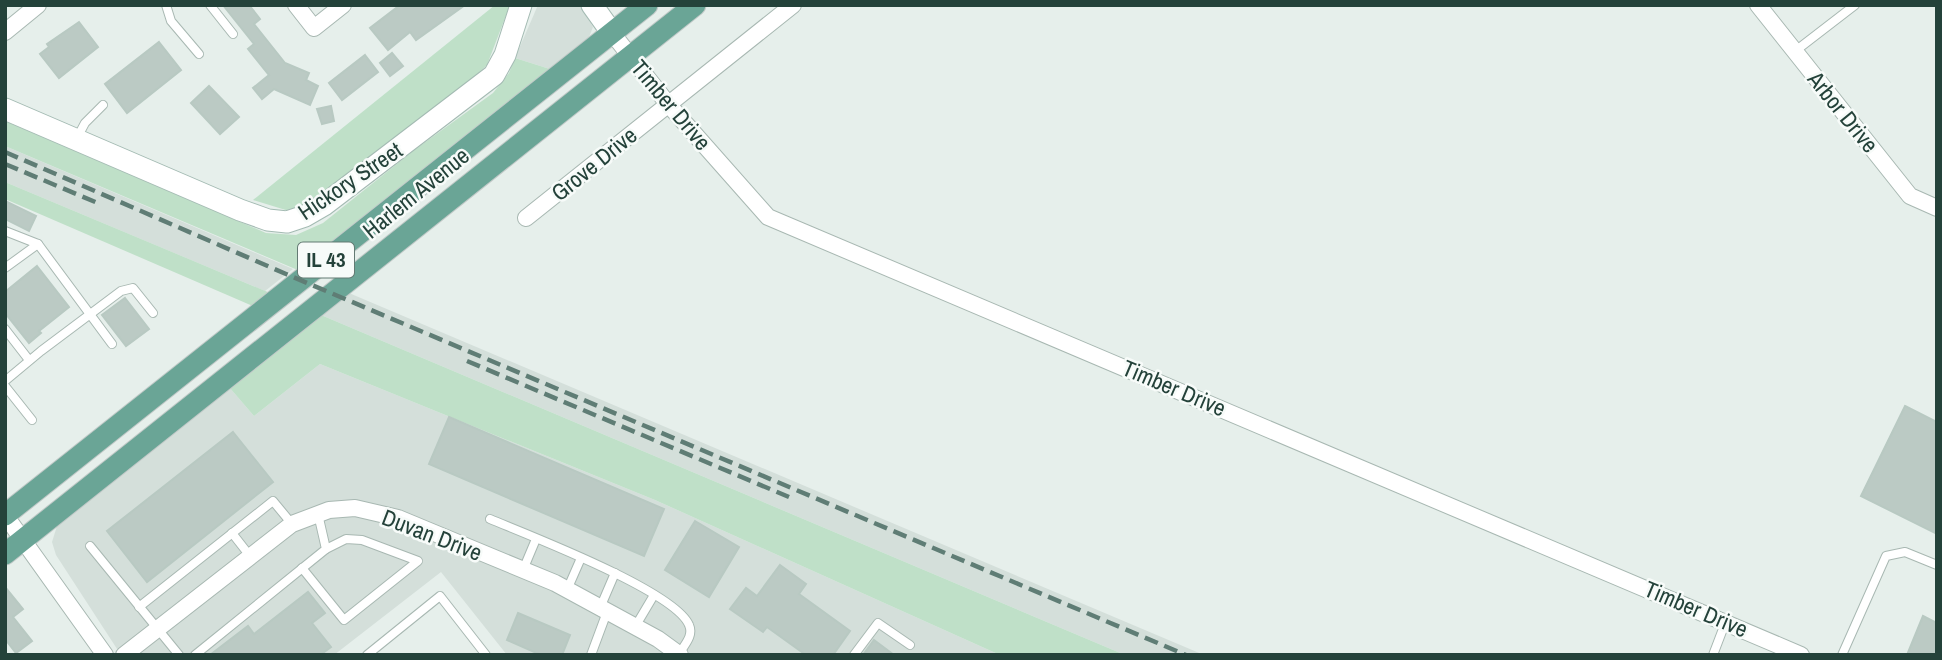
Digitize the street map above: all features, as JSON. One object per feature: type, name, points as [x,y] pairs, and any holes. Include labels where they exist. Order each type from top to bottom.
[{"type":"main road","name":"Harlem Avenue","points":[[5,515],[647,5]]},
{"type":"main road","name":"Harlem Avenue","points":[[5,554],[695,5]]},
{"type":"street","points":[[5,32],[38,5]]},
{"type":"street","points":[[296,5],[314,28],[343,5]]},
{"type":"street","name":"Hickory Street","points":[[5,109],[240,210],[268,220],[287,222],[324,205],[494,75],[505,55],[521,5]]},
{"type":"street","points":[[592,5],[612,33]]},
{"type":"street","name":"Grove Drive","points":[[526,218],[793,5]]},
{"type":"street","name":"Arbor Drive","points":[[1759,6],[1910,196],[1937,208]]},
{"type":"street","name":"Timber Drive","points":[[612,33],[667,104],[768,217],[1801,655]]},
{"type":"street","name":"Duvan Drive","points":[[124,655],[292,524],[329,510],[355,508],[398,518],[523,570],[567,590],[679,654]]},
{"type":"street","points":[[5,515],[105,655]]},
{"type":"lane","points":[[166,5],[171,21],[199,54]]},
{"type":"lane","points":[[210,5],[233,34]]},
{"type":"lane","points":[[1794,52],[1855,5]]},
{"type":"lane","points":[[76,140],[85,123],[103,105]]},
{"type":"lane","points":[[5,231],[38,244],[112,344]]},
{"type":"lane","points":[[5,268],[38,244]]},
{"type":"lane","points":[[32,420],[5,383],[29,360],[121,291],[133,288],[153,313]]},
{"type":"lane","points":[[5,329],[29,360]]},
{"type":"lane","points":[[139,607],[273,500],[292,524]]},
{"type":"lane","points":[[318,514],[326,549]]},
{"type":"lane","points":[[490,519],[615,573],[678,611],[689,625],[690,636],[679,654]]},
{"type":"lane","points":[[232,533],[250,556]]},
{"type":"lane","points":[[195,655],[302,568],[326,549],[346,539],[362,540],[418,561],[344,620],[302,568]]},
{"type":"lane","points":[[523,570],[536,539]]},
{"type":"lane","points":[[90,546],[179,655]]},
{"type":"lane","points":[[1842,655],[1886,556],[1905,552],[1937,565]]},
{"type":"lane","points":[[567,590],[581,558]]},
{"type":"lane","points":[[591,655],[615,573]]},
{"type":"lane","points":[[635,627],[654,595]]},
{"type":"lane","points":[[367,655],[440,596],[486,655]]},
{"type":"lane","points":[[1713,655],[1726,621]]},
{"type":"lane","points":[[855,655],[878,623],[910,645]]},
{"type":"shaded area","points":[[538,5],[580,5],[593,27],[587,42],[553,70],[515,58]]},
{"type":"shaded area","points":[[5,146],[293,269],[265,291],[5,182]]},
{"type":"shaded area","points":[[349,293],[1204,655],[1125,655],[321,315]]},
{"type":"shaded area","points":[[320,364],[655,500],[1000,655],[507,655],[441,572],[334,655],[121,655],[56,555],[52,542],[57,526],[229,387],[254,416]]},
{"type":"green space","points":[[495,5],[510,5],[487,65],[458,92],[308,203],[289,211],[253,200]]},
{"type":"green space","points":[[515,58],[553,70],[300,271],[5,146],[5,121],[266,233],[296,235],[323,223],[413,151],[493,93],[509,73]]},
{"type":"green space","points":[[5,182],[270,293],[255,307],[5,199]]},
{"type":"green space","points":[[321,315],[1125,655],[1000,655],[655,500],[320,364],[254,416],[229,387]]},
{"type":"building","points":[[223,5],[249,5],[260,19],[254,24],[285,63],[309,73],[306,80],[318,86],[310,105],[274,89],[262,99],[253,88],[269,75],[248,49],[254,44]]},
{"type":"building","points":[[400,5],[465,5],[416,40],[410,32],[388,50],[370,28]]},
{"type":"building","points":[[79,22],[98,47],[59,78],[40,54],[49,47],[47,44]]},
{"type":"building","points":[[159,42],[181,70],[127,113],[105,84]]},
{"type":"building","points":[[392,53],[403,66],[390,76],[380,63]]},
{"type":"building","points":[[365,55],[378,72],[342,100],[329,83]]},
{"type":"building","points":[[209,86],[239,117],[220,134],[191,103]]},
{"type":"building","points":[[331,106],[334,121],[322,124],[317,109]]},
{"type":"building","points":[[5,201],[36,216],[29,231],[5,219]]},
{"type":"building","points":[[37,266],[69,307],[39,331],[41,333],[29,343],[5,313],[5,292]]},
{"type":"building","points":[[125,298],[149,329],[126,346],[102,315]]},
{"type":"building","points":[[1905,406],[1937,422],[1937,534],[1861,496]]},
{"type":"building","points":[[449,417],[664,509],[644,556],[429,464]]},
{"type":"building","points":[[233,432],[273,482],[147,582],[107,531]]},
{"type":"building","points":[[695,521],[739,547],[709,597],[665,570]]},
{"type":"building","points":[[780,565],[806,584],[799,594],[850,631],[833,655],[806,655],[767,627],[763,632],[730,609],[746,588],[757,596]]},
{"type":"building","points":[[5,587],[23,609],[13,617],[32,641],[16,653],[5,639]]},
{"type":"building","points":[[308,592],[325,613],[312,623],[331,647],[320,655],[210,655],[248,626],[254,634]]},
{"type":"building","points":[[518,613],[570,635],[562,655],[541,655],[507,640]]},
{"type":"building","points":[[1923,616],[1937,623],[1937,655],[1907,655]]},
{"type":"building","points":[[874,640],[894,655],[863,655]]},
{"type":"railway","points":[[5,152],[286,274],[1186,655]]},
{"type":"railway","points":[[5,164],[100,204]]},
{"type":"railway","points":[[467,361],[789,497]]}]
